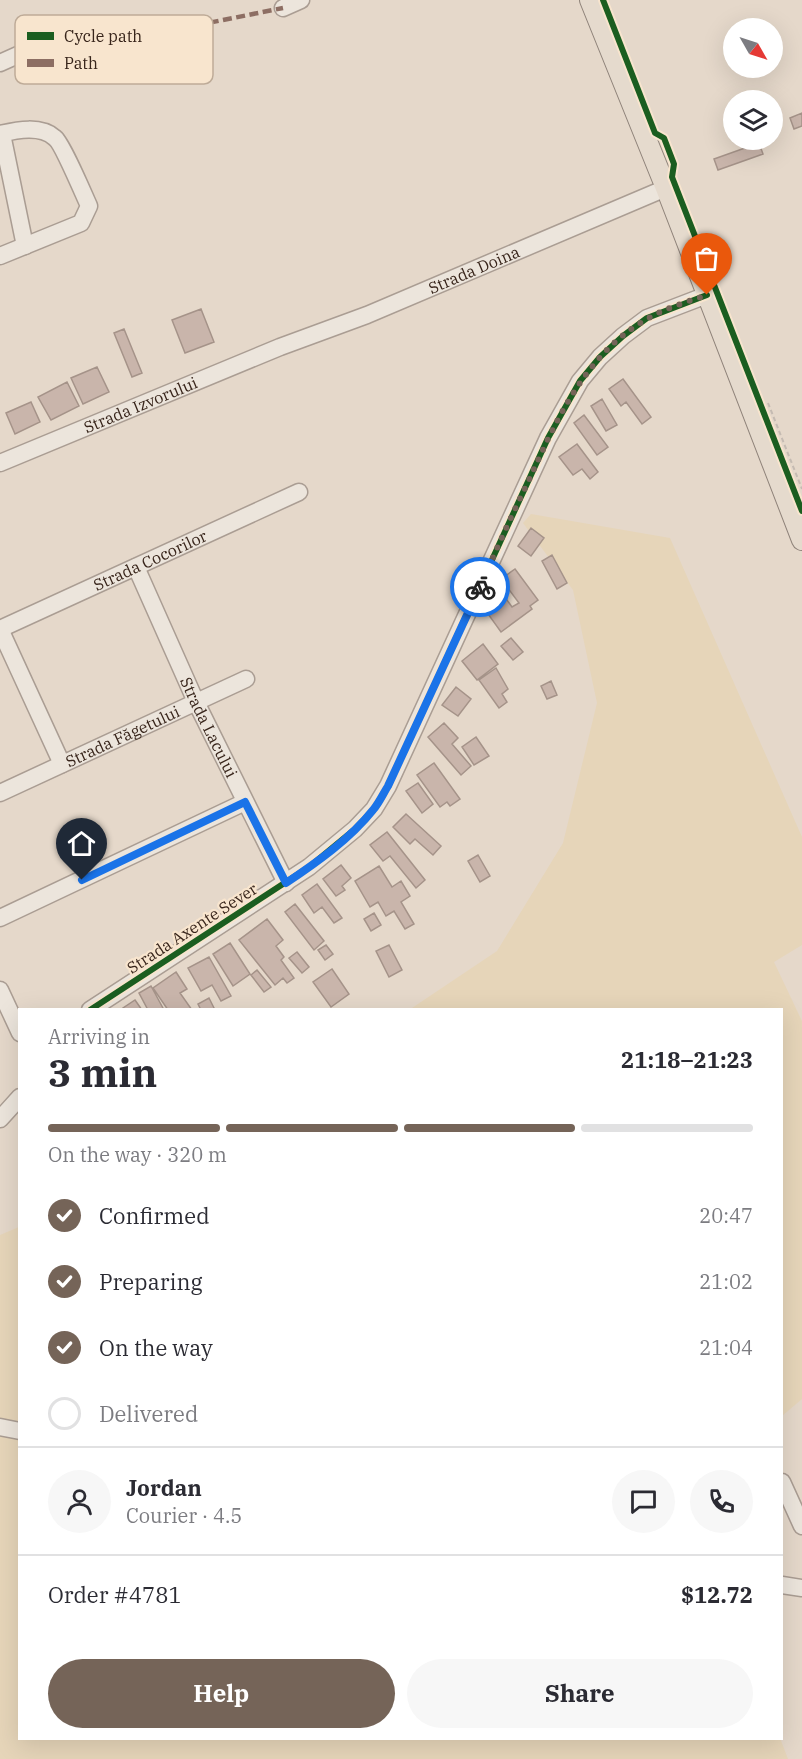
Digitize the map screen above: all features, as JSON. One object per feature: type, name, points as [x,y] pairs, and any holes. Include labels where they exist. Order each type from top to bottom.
[{"type":"main road","points":[[590,0],[666,188],[802,540]]},
{"type":"street","points":[[283,8],[301,0]]},
{"type":"street","points":[[0,63],[15,56]]},
{"type":"street","points":[[0,256],[25,246],[81,223],[89,207],[56,138],[41,131],[19,129],[1,134],[25,246]]},
{"type":"street","name":"Strada Doina","points":[[280,347],[367,315],[666,188]]},
{"type":"street","name":"Strada Axente Sever","points":[[93,1008],[309,867],[355,829],[374,809],[388,786],[548,438],[580,381],[622,336],[647,318],[707,295]]},
{"type":"street","name":"Strada Izvorului","points":[[0,463],[280,347]]},
{"type":"street","name":"Strada Cocorilor","points":[[0,629],[300,492]]},
{"type":"street","name":"Strada Lacului","points":[[136,567],[196,702],[286,883]]},
{"type":"street","points":[[0,629],[62,764]]},
{"type":"street","name":"Strada Făgetului","points":[[0,793],[246,679]]},
{"type":"street","points":[[0,918],[245,802]]},
{"type":"street","points":[[0,990],[18,1028]]},
{"type":"street","points":[[0,1119],[18,1099]]},
{"type":"street","points":[[0,1426],[18,1430]]},
{"type":"street","points":[[783,1484],[802,1526]]},
{"type":"street","points":[[783,1585],[802,1588]]},
{"type":"path","points":[[759,401],[785,467]]},
{"type":"shaded area","points":[[531,514],[670,538],[802,837],[802,945],[774,962],[802,1021],[802,1399],[783,1415],[783,1008],[412,1008],[497,951],[563,843],[597,703],[573,590],[523,523]]},
{"type":"shaded area","points":[[18,1227],[18,1740],[781,1740],[788,1759],[0,1759],[0,1235]]},
{"type":"building","points":[[802,113],[802,126],[794,129],[790,118]]},
{"type":"building","points":[[739,150],[762,150],[763,154],[718,170],[714,159]]},
{"type":"building","points":[[201,309],[214,342],[185,353],[172,320]]},
{"type":"building","points":[[124,329],[142,373],[132,377],[114,333]]},
{"type":"building","points":[[97,367],[109,392],[83,404],[71,378]]},
{"type":"building","points":[[623,379],[651,417],[642,424],[626,402],[621,406],[609,389]]},
{"type":"building","points":[[67,382],[79,406],[51,420],[38,397]]},
{"type":"building","points":[[602,399],[617,425],[606,431],[591,406]]},
{"type":"building","points":[[31,402],[40,422],[15,434],[6,413]]},
{"type":"building","points":[[584,415],[608,447],[597,455],[574,423]]},
{"type":"building","points":[[577,444],[598,472],[590,479],[582,469],[573,475],[559,457]]},
{"type":"building","points":[[531,528],[544,538],[531,556],[518,546]]},
{"type":"building","points":[[552,555],[567,583],[557,589],[542,561]]},
{"type":"building","points":[[515,569],[538,600],[530,606],[532,609],[501,632],[483,607],[502,593],[512,607],[519,603],[501,579]]},
{"type":"building","points":[[511,638],[523,652],[513,660],[501,646]]},
{"type":"building","points":[[483,644],[498,664],[477,680],[462,661]]},
{"type":"building","points":[[496,668],[508,689],[502,694],[507,702],[499,708],[479,680]]},
{"type":"building","points":[[551,681],[557,695],[547,699],[541,686]]},
{"type":"building","points":[[456,687],[471,699],[458,716],[442,705]]},
{"type":"building","points":[[444,723],[458,738],[452,744],[471,766],[461,775],[428,737]]},
{"type":"building","points":[[476,737],[489,756],[474,765],[462,747]]},
{"type":"building","points":[[434,763],[460,799],[450,806],[447,802],[440,807],[417,775]]},
{"type":"building","points":[[418,783],[433,804],[422,813],[406,791]]},
{"type":"building","points":[[406,814],[441,846],[433,855],[415,839],[410,844],[393,827]]},
{"type":"building","points":[[387,832],[425,880],[416,888],[390,856],[383,861],[370,845]]},
{"type":"building","points":[[478,855],[490,876],[480,882],[468,861]]},
{"type":"building","points":[[341,865],[351,878],[342,886],[345,890],[336,896],[323,879]]},
{"type":"building","points":[[379,866],[392,887],[401,881],[410,896],[401,902],[414,924],[405,929],[394,911],[386,916],[378,902],[370,907],[355,881]]},
{"type":"building","points":[[317,884],[342,918],[334,923],[322,907],[314,913],[302,895]]},
{"type":"building","points":[[295,904],[324,941],[314,950],[285,912]]},
{"type":"building","points":[[374,913],[381,925],[371,931],[364,919]]},
{"type":"building","points":[[267,919],[283,940],[276,946],[284,957],[281,960],[294,978],[287,983],[283,978],[275,985],[239,940]]},
{"type":"building","points":[[230,943],[250,974],[233,986],[213,954]]},
{"type":"building","points":[[326,945],[333,954],[325,960],[318,950]]},
{"type":"building","points":[[389,945],[402,970],[389,977],[376,951]]},
{"type":"building","points":[[297,952],[309,967],[302,973],[289,958]]},
{"type":"building","points":[[209,957],[231,996],[221,1001],[212,985],[201,991],[188,968]]},
{"type":"building","points":[[332,969],[349,994],[331,1007],[313,982]]},
{"type":"building","points":[[257,970],[271,987],[264,992],[251,975]]},
{"type":"building","points":[[176,972],[187,989],[180,993],[191,1008],[167,1008],[153,988]]},
{"type":"building","points":[[151,986],[163,1008],[147,1008],[139,993]]},
{"type":"building","points":[[209,998],[214,1008],[200,1008],[198,1004]]},
{"type":"building","points":[[135,1000],[141,1008],[123,1008]]},
{"type":"marked path","points":[[213,22],[283,8]]},
{"type":"cycle path","points":[[603,0],[655,133],[664,138],[674,164],[672,177],[802,511]]},
{"type":"cycle path","points":[[93,1008],[309,867],[355,829],[374,809],[388,786],[548,438],[580,381],[600,357],[647,318],[707,295]]},
{"type":"way so far","points":[[480,587],[548,438],[580,381],[622,336],[647,318],[707,295]]},
{"type":"route","points":[[82,880],[245,802],[286,883],[309,867],[355,829],[374,809],[388,786],[480,587]]}]
